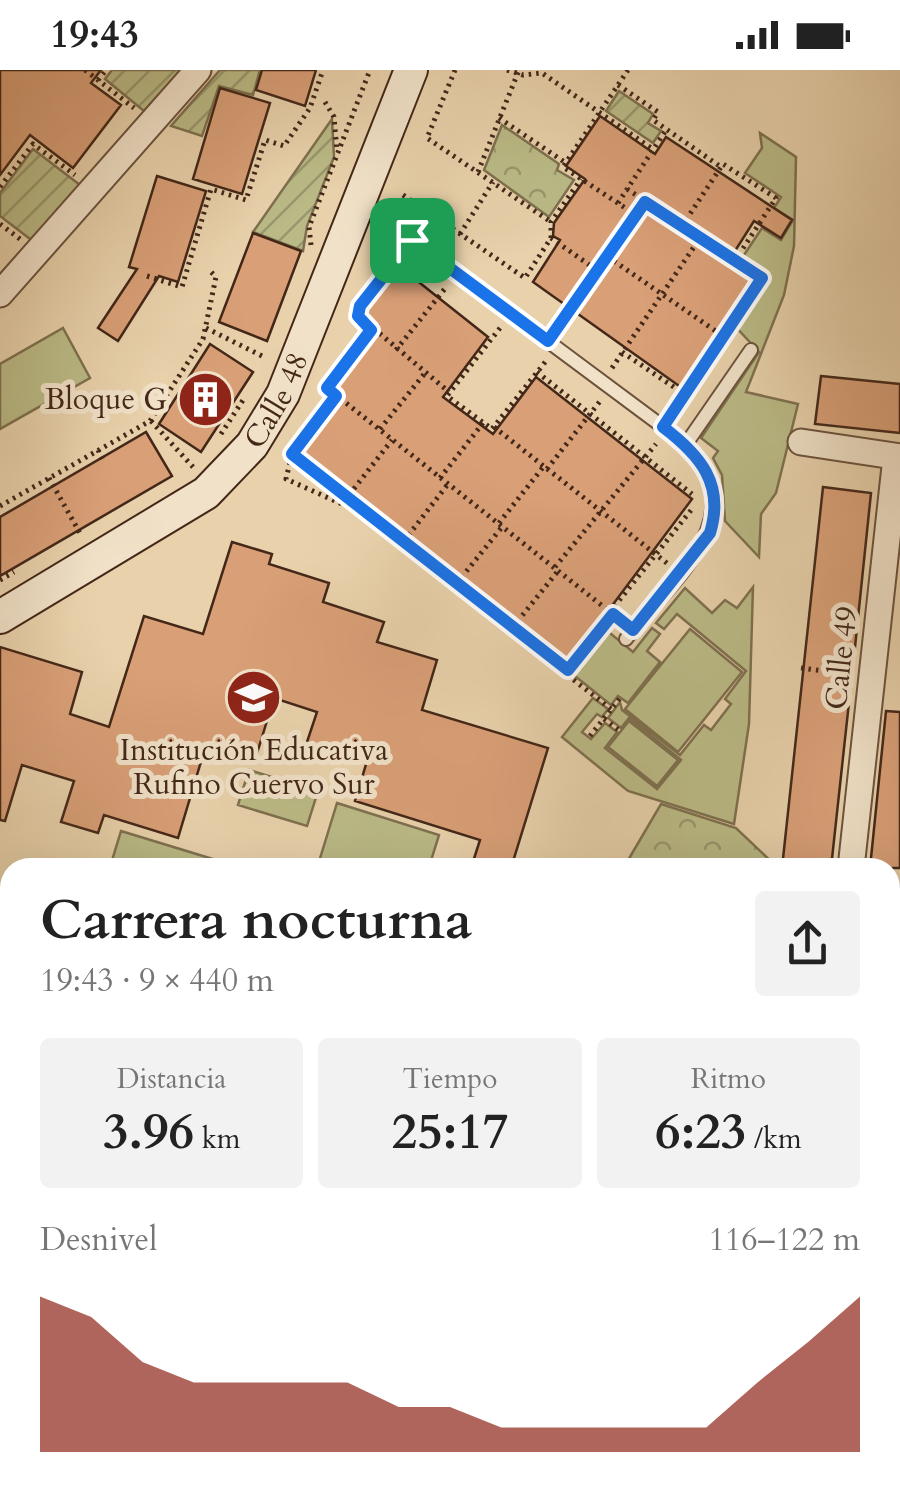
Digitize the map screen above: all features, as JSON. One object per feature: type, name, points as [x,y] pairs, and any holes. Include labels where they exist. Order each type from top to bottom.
[{"type":"street","points":[[0,294],[198,70]]},
{"type":"street","name":"Calle 48","points":[[0,617],[206,493],[252,446],[284,394],[412,70]]},
{"type":"street","points":[[801,442],[898,457]]},
{"type":"street","name":"Calle 49","points":[[852,858],[898,457]]},
{"type":"lane","points":[[360,202],[686,444],[711,478],[715,513],[710,533],[629,634]]},
{"type":"lane","points":[[686,444],[751,350]]},
{"type":"path","points":[[85,70],[152,122]]},
{"type":"path","points":[[98,80],[106,70]]},
{"type":"path","points":[[147,276],[182,287],[212,190],[246,200],[265,140],[284,146],[310,108],[323,70]]},
{"type":"path","points":[[305,261],[311,245],[309,227],[370,70]]},
{"type":"path","points":[[455,70],[427,138],[550,222]]},
{"type":"path","points":[[506,70],[538,71],[654,150]]},
{"type":"path","points":[[628,70],[563,167],[636,215]]},
{"type":"path","points":[[478,172],[518,72]]},
{"type":"path","points":[[618,86],[658,112],[653,120],[721,167]]},
{"type":"path","points":[[325,102],[334,117],[338,154]]},
{"type":"path","points":[[120,120],[131,106]]},
{"type":"path","points":[[499,118],[566,163]]},
{"type":"path","points":[[618,203],[666,130]]},
{"type":"path","points":[[0,187],[32,144],[75,176],[86,162]]},
{"type":"path","points":[[682,226],[723,164],[776,198],[736,259]]},
{"type":"path","points":[[403,195],[525,278],[551,238],[550,222],[581,179]]},
{"type":"path","points":[[460,234],[494,182]]},
{"type":"path","points":[[513,627],[646,457],[762,278],[628,189]]},
{"type":"path","points":[[494,427],[538,372],[552,344],[645,202]]},
{"type":"path","points":[[551,238],[598,271]]},
{"type":"path","points":[[457,583],[590,413],[622,352],[700,238]]},
{"type":"path","points":[[412,240],[360,306],[358,316],[450,392]]},
{"type":"path","points":[[608,256],[723,336]]},
{"type":"path","points":[[0,506],[150,420],[203,339],[216,277],[208,269]]},
{"type":"path","points":[[396,350],[458,273]]},
{"type":"path","points":[[512,313],[447,396],[494,427],[678,572]]},
{"type":"path","points":[[205,328],[266,358]]},
{"type":"path","points":[[371,330],[327,388],[612,613],[629,634]]},
{"type":"path","points":[[262,368],[273,342]]},
{"type":"path","points":[[622,352],[684,394]]},
{"type":"path","points":[[538,372],[699,500],[566,674],[612,709]]},
{"type":"path","points":[[380,430],[425,373]]},
{"type":"path","points":[[216,441],[247,394]]},
{"type":"path","points":[[336,396],[292,454],[286,480],[342,504],[392,440]]},
{"type":"path","points":[[150,420],[193,467]]},
{"type":"path","points":[[440,478],[483,423]]},
{"type":"path","points":[[98,450],[103,460]]},
{"type":"path","points":[[292,454],[568,670]]},
{"type":"path","points":[[183,474],[206,457]]},
{"type":"path","points":[[49,478],[82,534]]},
{"type":"path","points":[[404,541],[448,484]]},
{"type":"path","points":[[65,544],[96,526]]},
{"type":"path","points":[[0,580],[16,571]]},
{"type":"path","points":[[590,736],[620,698]]},
{"type":"path","points":[[604,719],[620,731]]},
{"type":"green space","points":[[112,70],[181,70],[144,111],[105,79]]},
{"type":"green space","points":[[220,70],[260,70],[253,95],[219,86],[202,136],[171,126]]},
{"type":"green space","points":[[619,91],[653,114],[648,123],[661,131],[653,143],[606,111]]},
{"type":"green space","points":[[332,119],[334,157],[307,226],[303,251],[253,232]]},
{"type":"green space","points":[[502,125],[559,164],[557,170],[574,180],[549,217],[484,170]]},
{"type":"green space","points":[[760,133],[796,157],[794,246],[784,295],[746,392],[798,404],[776,493],[761,514],[759,557],[725,521],[722,475],[713,458],[718,451],[701,438],[759,352],[735,326],[767,275],[742,258],[762,228],[781,240],[793,220],[774,208],[781,197],[745,173],[762,148]]},
{"type":"green space","points":[[33,149],[80,185],[31,246],[30,239],[0,216],[0,193]]},
{"type":"green space","points":[[63,328],[90,378],[0,429],[0,364]]},
{"type":"green space","points":[[753,587],[749,724],[734,824],[628,791],[562,737],[593,698],[608,709],[602,717],[597,714],[582,732],[591,739],[605,723],[617,732],[605,748],[657,789],[681,760],[629,718],[621,728],[608,718],[620,702],[622,710],[680,755],[704,725],[711,730],[731,704],[725,699],[746,671],[677,614],[664,629],[656,623],[685,588],[712,613],[725,600],[737,608]]},
{"type":"green space","points":[[652,628],[660,634],[647,651],[660,662],[628,703],[618,696],[611,705],[570,672],[605,629],[633,652]]},
{"type":"green space","points":[[690,629],[742,672],[678,752],[625,709]]},
{"type":"green space","points":[[629,721],[678,760],[657,786],[608,747]]},
{"type":"green space","points":[[249,770],[318,791],[307,826],[238,805]]},
{"type":"green space","points":[[337,803],[439,835],[432,858],[320,858]]},
{"type":"green space","points":[[661,804],[736,828],[768,858],[629,858]]},
{"type":"green space","points":[[121,831],[210,858],[113,858]]},
{"type":"building","points":[[0,70],[101,70],[91,83],[121,105],[73,168],[30,135],[0,175]]},
{"type":"building","points":[[262,70],[316,70],[305,106],[256,90]]},
{"type":"building","points":[[220,88],[270,103],[242,194],[193,179]]},
{"type":"building","points":[[600,116],[655,154],[666,137],[792,220],[781,238],[754,221],[728,262],[756,281],[682,388],[533,282],[560,240],[553,236],[554,223],[585,179],[566,166]]},
{"type":"building","points":[[157,176],[206,191],[178,282],[159,276],[118,341],[98,328],[137,269],[129,267]]},
{"type":"building","points":[[253,233],[301,251],[267,341],[219,322]]},
{"type":"building","points":[[396,264],[488,337],[443,397],[493,434],[536,377],[692,499],[569,663],[299,453],[342,393],[333,386],[378,325],[359,312]]},
{"type":"building","name":"Bloque G","points":[[210,344],[253,372],[201,452],[159,424]]},
{"type":"building","points":[[821,376],[900,384],[900,433],[815,424]]},
{"type":"building","points":[[146,432],[172,476],[0,576],[0,517]]},
{"type":"building","points":[[823,487],[871,493],[832,858],[783,858]]},
{"type":"building","points":[[232,542],[272,554],[269,564],[329,583],[323,602],[384,622],[377,642],[437,660],[422,710],[548,748],[514,858],[474,858],[480,840],[355,801],[367,761],[307,742],[317,712],[274,698],[255,760],[206,745],[178,838],[104,815],[98,833],[61,822],[74,781],[22,765],[5,821],[0,820],[0,647],[82,672],[70,714],[109,727],[144,616],[203,634]]},
{"type":"building","points":[[886,711],[900,712],[900,858],[871,858]]},
{"type":"place","name":"Bloque G","points":[[206,399]]},
{"type":"place","name":"Institución Educativa Rufino Cuervo Sur","points":[[254,697]]},
{"type":"route","points":[[645,202],[762,278],[663,427],[688,446],[711,478],[715,513],[710,533],[633,630],[613,614],[568,670],[292,454],[336,396],[327,388],[371,330],[358,316],[360,306],[412,240],[548,341],[645,202]]}]
